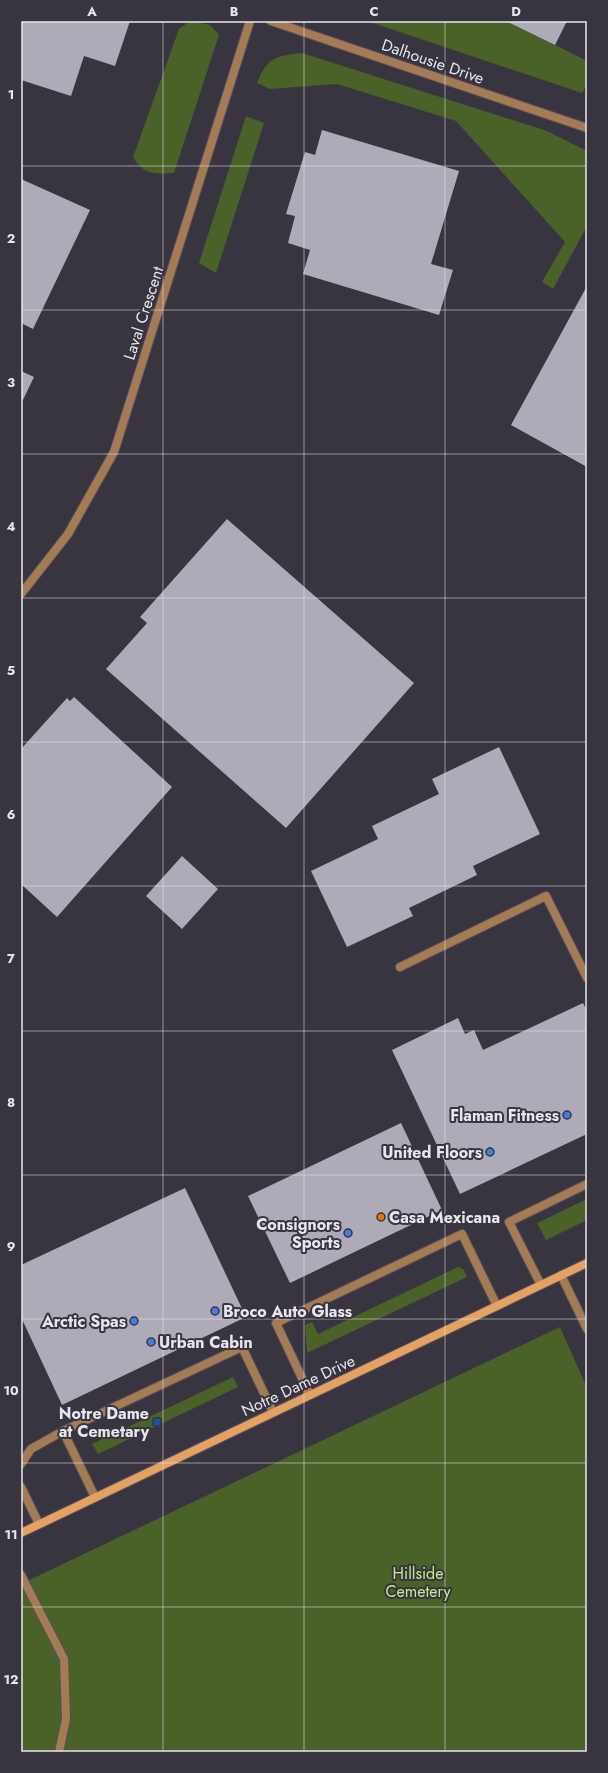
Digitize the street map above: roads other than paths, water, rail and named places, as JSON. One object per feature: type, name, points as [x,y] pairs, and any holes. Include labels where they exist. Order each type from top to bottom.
[{"type":"street","name":"Laval Crescent","points":[[21,594],[68,534],[114,452],[250,21]]},
{"type":"street","name":"Dalhousie Drive","points":[[270,21],[587,128]]},
{"type":"street","points":[[400,967],[546,896],[587,978]]},
{"type":"street","points":[[541,1285],[509,1222],[587,1184]]},
{"type":"street","points":[[310,1395],[276,1323],[462,1234],[497,1306]]},
{"type":"street","name":"Notre Dame Drive","points":[[21,1532],[587,1263]]},
{"type":"street","points":[[561,1275],[587,1329]]},
{"type":"street","points":[[21,1464],[31,1449],[63,1431],[242,1347],[273,1412]]},
{"type":"street","points":[[63,1431],[95,1497]]},
{"type":"street","points":[[21,1487],[39,1524]]},
{"type":"street","points":[[21,1575],[64,1659],[66,1719],[58,1752]]},
{"type":"place","name":"Flaman Fitness","points":[[567,1115]]},
{"type":"place","name":"United Floors","points":[[490,1152]]},
{"type":"place","name":"Casa Mexicana","points":[[381,1217]]},
{"type":"place","name":"Consignors Sports","points":[[348,1233]]},
{"type":"place","name":"Broco Auto Glass","points":[[215,1311]]},
{"type":"place","name":"Arctic Spas","points":[[134,1321]]},
{"type":"place","name":"Urban Cabin","points":[[151,1342]]},
{"type":"place","name":"Notre Dame at Cemetary","points":[[157,1422]]},
{"type":"park label","name":"Hillside Cemetery","points":[[418,1582]]}]
